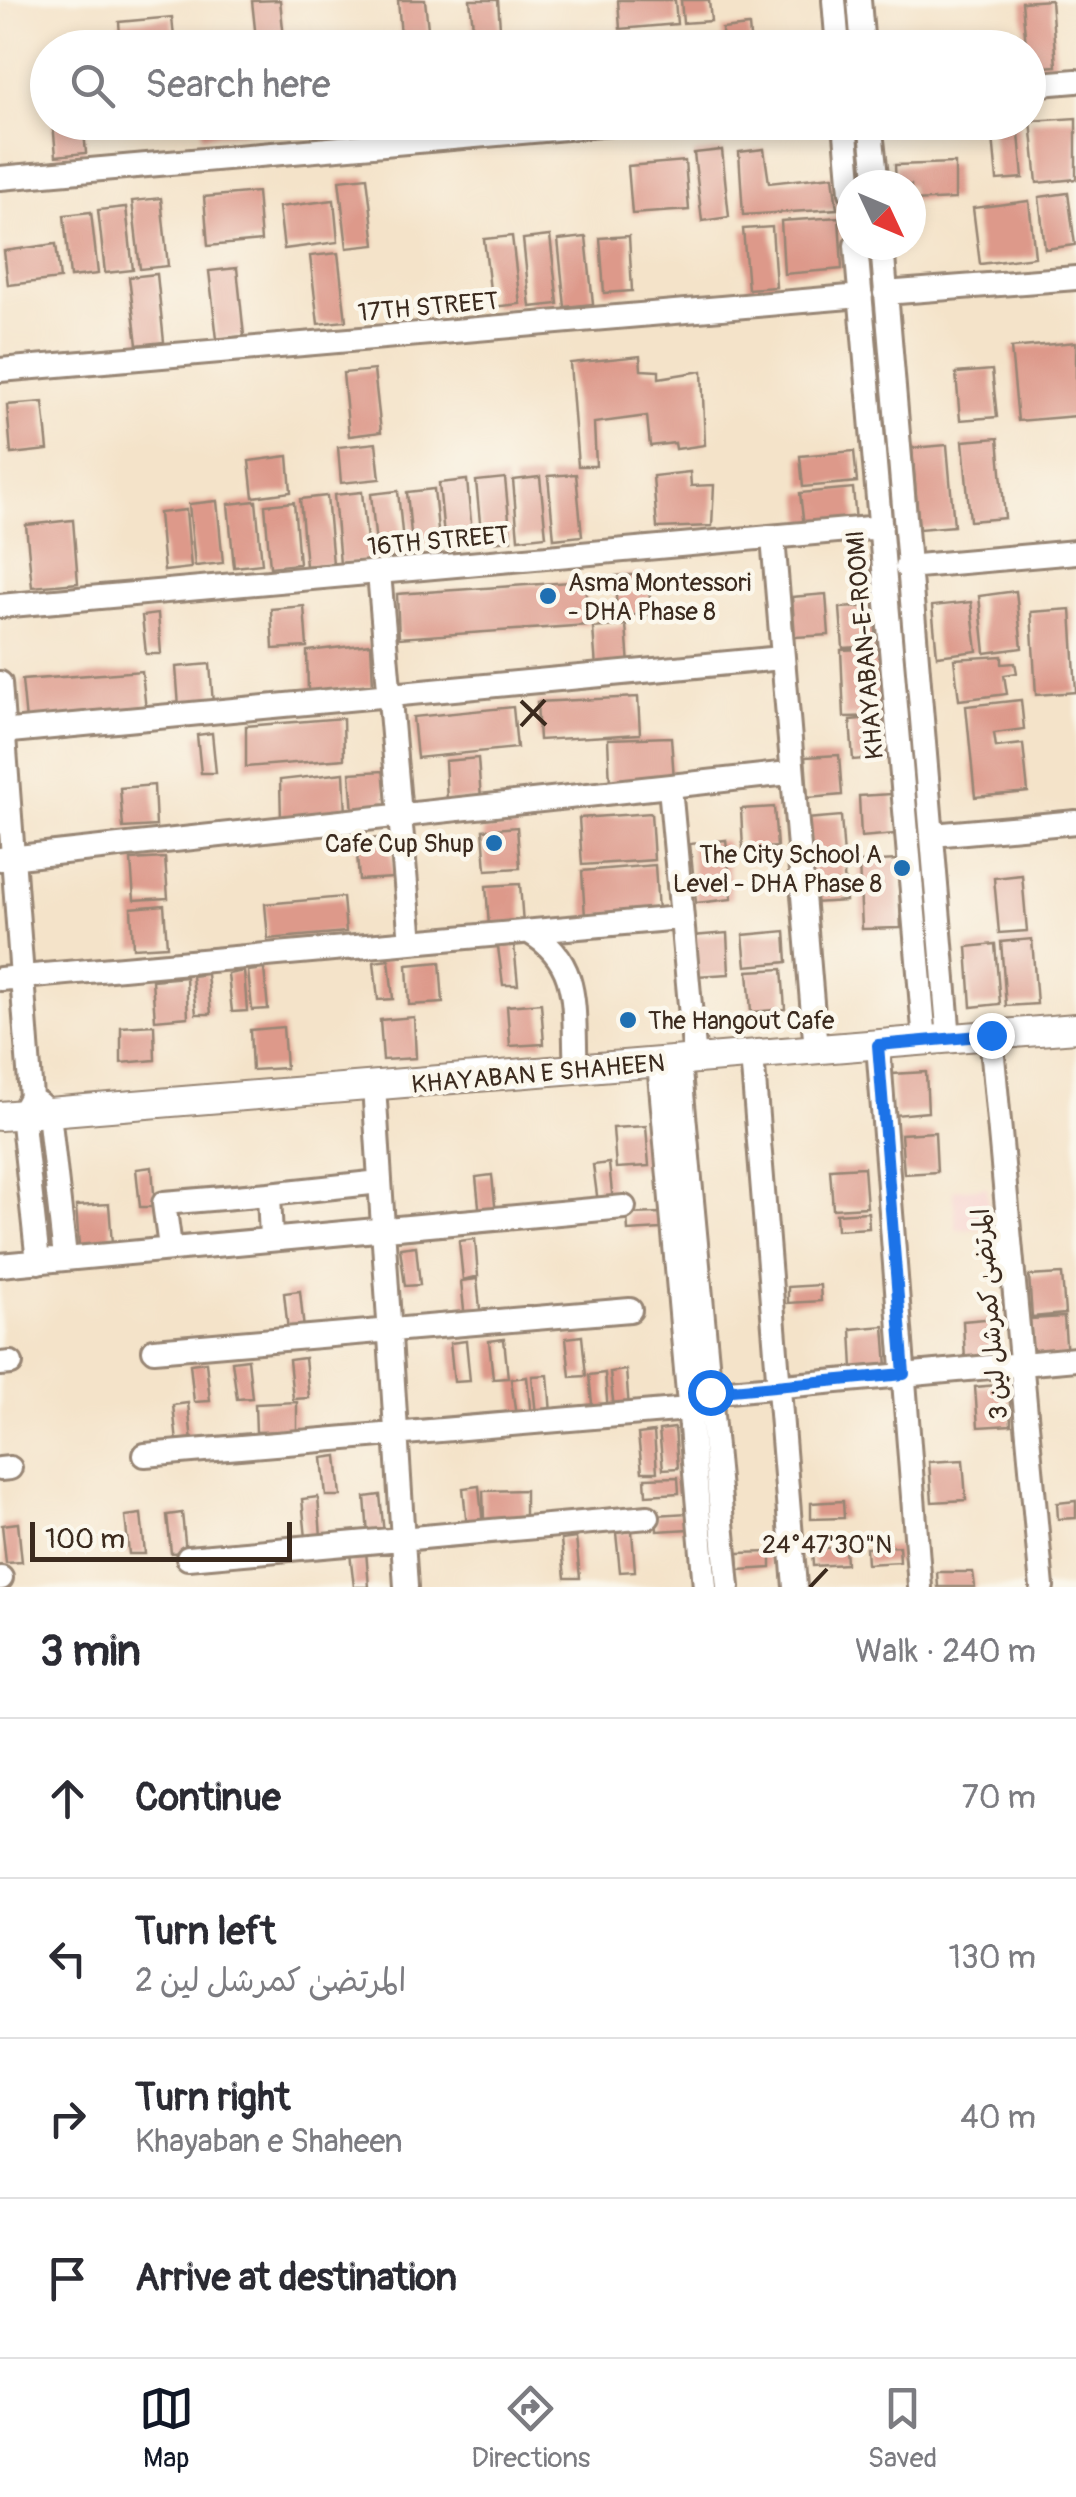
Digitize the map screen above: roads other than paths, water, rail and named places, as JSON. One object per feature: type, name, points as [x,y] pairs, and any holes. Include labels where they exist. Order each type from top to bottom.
[{"type":"main road","name":"KHAYABAN E SHAHEEN","points":[[26,1110],[374,1086],[1076,1028]]},
{"type":"street","points":[[834,0],[836,30]]},
{"type":"street","points":[[859,0],[862,30]]},
{"type":"street","points":[[1046,84],[1076,80]]},
{"type":"street","points":[[0,178],[430,140]]},
{"type":"street","points":[[846,140],[849,170]]},
{"type":"street","points":[[872,140],[875,170]]},
{"type":"street","points":[[848,159],[853,166],[866,167],[873,153]]},
{"type":"street","name":"KHAYABAN-E-ROOMI","points":[[857,260],[881,528],[937,1040]]},
{"type":"street","name":"KHAYABAN-E-ROOMI","points":[[883,260],[906,567],[933,835],[937,1040]]},
{"type":"street","points":[[885,294],[1076,278]]},
{"type":"street","name":"17TH STREET","points":[[0,370],[860,296]]},
{"type":"street","name":"16TH STREET","points":[[0,606],[881,528]]},
{"type":"street","points":[[773,538],[789,773],[816,1050]]},
{"type":"street","points":[[906,567],[1076,552]]},
{"type":"street","points":[[380,573],[411,942]]},
{"type":"street","points":[[2,732],[781,658]]},
{"type":"street","points":[[0,683],[11,978],[38,1262]]},
{"type":"street","points":[[6,858],[789,773]]},
{"type":"street","points":[[670,786],[680,918],[678,1061],[701,1401],[705,1587]]},
{"type":"street","points":[[933,835],[1076,822]]},
{"type":"street","points":[[11,978],[680,918]]},
{"type":"street","points":[[529,932],[549,943],[568,968],[576,1070]]},
{"type":"street","name":"المرتضیٰ کمرشل لین 3","points":[[991,1035],[1042,1587]]},
{"type":"street","points":[[878,1045],[920,1587]]},
{"type":"street","points":[[752,1055],[794,1587]]},
{"type":"street","points":[[374,1086],[406,1587]]},
{"type":"street","points":[[26,1110],[64,1257]]},
{"type":"street","points":[[170,1247],[164,1204],[380,1182]]},
{"type":"street","points":[[269,1194],[271,1238]]},
{"type":"street","points":[[0,1264],[624,1207]]},
{"type":"street","points":[[154,1350],[630,1310]]},
{"type":"street","points":[[145,1455],[701,1401],[778,1385],[1076,1359]]},
{"type":"street","points":[[701,1401],[728,1587]]},
{"type":"street","points":[[188,1558],[648,1516]]},
{"type":"place","name":"Asma Montessori - DHA Phase 8","points":[[548,596]]},
{"type":"place","name":"Cafe Cup Shup","points":[[494,843]]},
{"type":"place","name":"The City School A Level - DHA Phase 8","points":[[902,868]]},
{"type":"place","name":"The Hangout Cafe","points":[[628,1020]]}]
